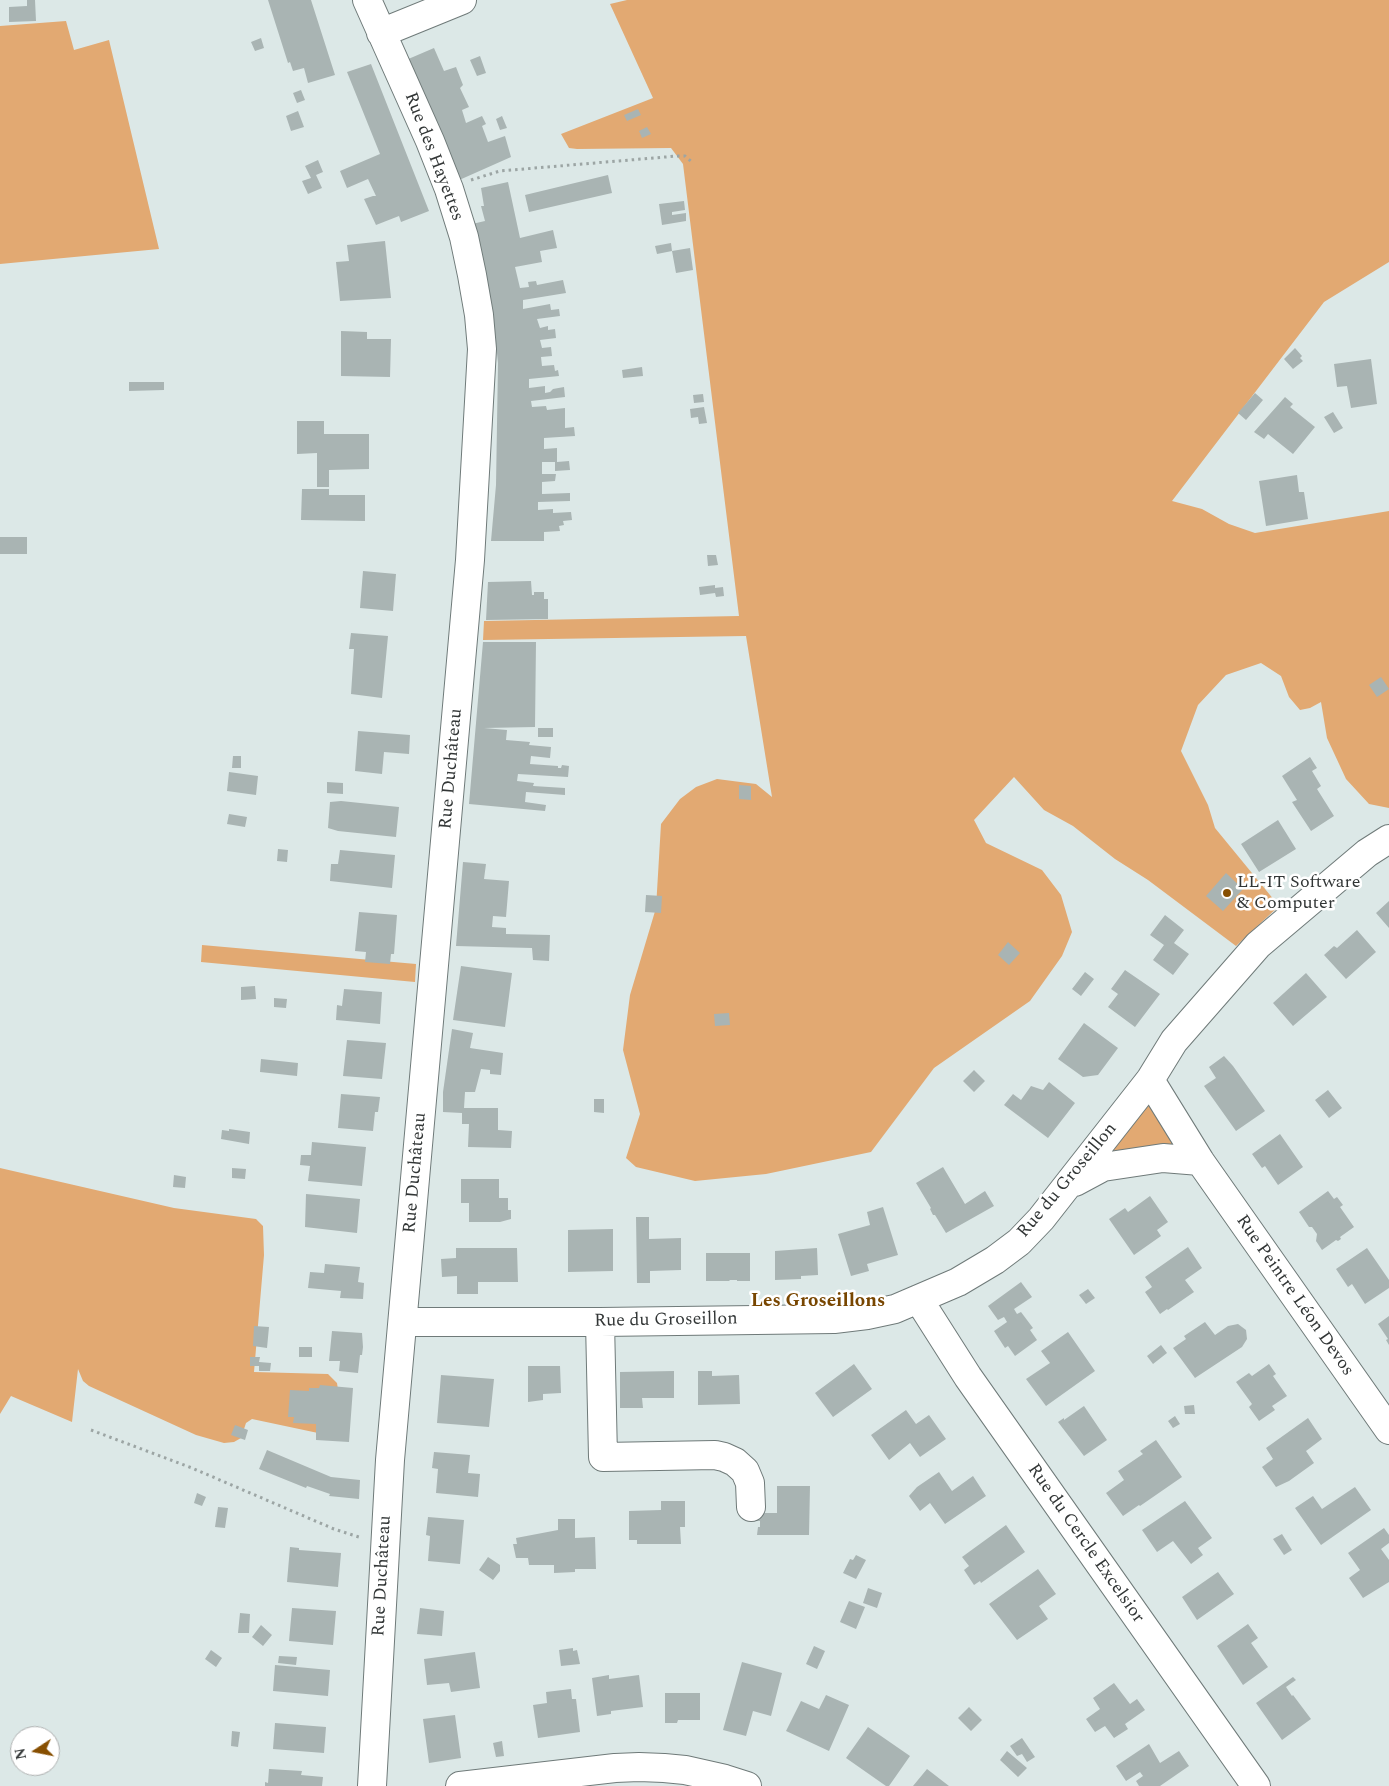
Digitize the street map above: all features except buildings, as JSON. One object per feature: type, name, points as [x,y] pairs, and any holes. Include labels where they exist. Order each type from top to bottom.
[{"type":"street","name":"Rue des Hayettes","points":[[367,0],[430,141],[449,189],[464,238],[472,275],[479,315],[482,349],[470,560]]},
{"type":"street","points":[[382,33],[462,0]]},
{"type":"street","name":"Rue Duchâteau","points":[[372,1786],[390,1460],[470,560]]},
{"type":"street","name":"Rue du Groseillon","points":[[403,1322],[834,1319],[895,1309],[958,1282],[995,1260],[1019,1242],[1041,1219],[1150,1080],[1174,1041],[1258,945],[1366,854],[1389,839]]},
{"type":"street","name":"Rue Peintre Léon Devos","points":[[1150,1080],[1200,1161],[1389,1430]]},
{"type":"street","points":[[1067,1186],[1103,1167],[1163,1158],[1200,1161]]},
{"type":"street","name":"Rue du Cercle Excelsior","points":[[919,1300],[968,1377],[1256,1786]]},
{"type":"street","points":[[600,1322],[603,1457],[715,1455],[724,1457],[735,1462],[745,1471],[750,1483],[751,1508]]},
{"type":"street","points":[[460,1786],[615,1768],[639,1767],[685,1770],[725,1778],[747,1786]]},
{"type":"path","points":[[449,189],[500,171],[677,156],[685,156],[693,163]]},
{"type":"path","points":[[92,1430],[192,1468],[347,1534],[364,1538],[386,1539]]},
{"type":"shaded area","points":[[627,0],[1389,0],[1389,262],[1324,302],[1172,501],[1202,509],[1229,524],[1255,533],[1389,511],[1389,808],[1369,804],[1346,779],[1327,738],[1321,702],[1310,708],[1300,710],[1289,697],[1281,676],[1261,663],[1226,675],[1198,705],[1181,751],[1208,805],[1215,828],[1279,906],[1236,946],[1148,880],[1115,859],[1073,826],[1044,810],[1014,777],[974,820],[986,843],[1042,870],[1061,895],[1072,932],[1062,956],[1030,1001],[934,1068],[871,1152],[766,1174],[695,1181],[636,1167],[626,1158],[640,1114],[623,1050],[630,995],[656,908],[661,824],[680,799],[696,787],[717,779],[756,784],[772,797],[746,636],[483,640],[484,621],[739,616],[683,164],[671,148],[569,148],[561,134],[653,98],[610,4]]},
{"type":"shaded area","points":[[66,21],[74,50],[109,40],[159,249],[0,264],[0,26]]},
{"type":"shaded area","points":[[202,945],[416,964],[415,982],[201,962]]},
{"type":"shaded area","points":[[1133,1102],[1152,1102],[1174,1140],[1176,1148],[1104,1162]]},
{"type":"shaded area","points":[[0,1168],[174,1208],[256,1219],[263,1226],[264,1255],[254,1372],[328,1374],[337,1383],[340,1403],[318,1433],[252,1419],[246,1423],[241,1438],[234,1442],[224,1443],[196,1435],[89,1386],[83,1381],[78,1369],[72,1422],[11,1396],[0,1414]]},
{"type":"place","name":"LL-IT Software & Computer","points":[[1227,893]]},
{"type":"district","name":"Les Groseillons","points":[[818,1302]]}]
